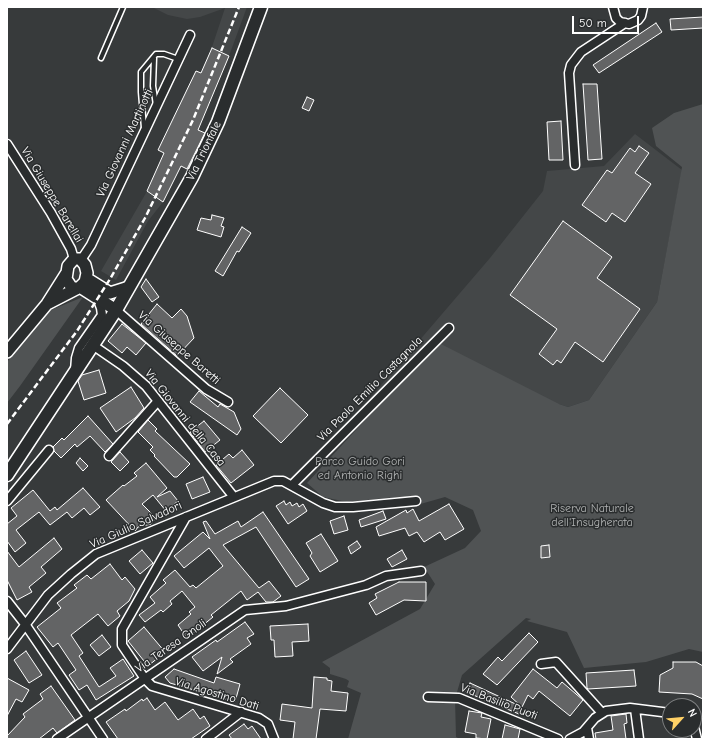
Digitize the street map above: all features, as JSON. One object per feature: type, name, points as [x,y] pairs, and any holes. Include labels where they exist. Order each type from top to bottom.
[{"type":"main road","name":"Via Trionfale","points":[[7,475],[94,346],[116,310],[205,152],[230,92],[261,7]]},
{"type":"street","points":[[613,7],[616,18],[630,24],[638,20],[644,7]]},
{"type":"street","points":[[575,165],[569,73],[571,65],[580,52],[625,23]]},
{"type":"street","name":"Via Giovanni Martinotti","points":[[78,260],[91,245],[190,35]]},
{"type":"street","name":"Via Giuseppe Barellai","points":[[7,144],[43,200],[78,260]]},
{"type":"street","points":[[7,352],[47,304],[66,274],[69,263],[78,260],[86,268],[86,278],[79,288],[47,304]]},
{"type":"street","points":[[66,274],[69,285],[72,288],[79,288],[116,310]]},
{"type":"street","points":[[86,278],[110,293],[129,287]]},
{"type":"street","name":"Via Trionfale","points":[[75,375],[76,358],[80,348],[102,315],[98,300]]},
{"type":"street","name":"Via Giuseppe Baretti","points":[[116,310],[206,389],[228,402]]},
{"type":"street","name":"Via Paolo Emilio Castagnola","points":[[292,485],[449,328]]},
{"type":"street","name":"Via Giovanni della Casa","points":[[94,346],[134,375],[158,401],[233,496]]},
{"type":"street","points":[[109,456],[158,401]]},
{"type":"street","points":[[7,500],[49,450]]},
{"type":"street","points":[[233,496],[277,480],[292,485],[323,503],[335,507],[353,507],[416,501]]},
{"type":"street","name":"Via Giulio Salvadori","points":[[7,649],[52,590],[89,559],[102,552],[233,496]]},
{"type":"street","points":[[145,679],[122,645],[122,629],[186,517]]},
{"type":"street","name":"Via Teresa Gnoli","points":[[57,739],[88,716],[145,679],[240,612],[249,608],[274,608],[366,585],[386,576],[421,571]]},
{"type":"street","points":[[7,601],[25,624],[103,739]]},
{"type":"street","points":[[541,664],[556,662],[602,713]]},
{"type":"street","name":"Via Agostino Dati","points":[[145,679],[154,688],[241,712],[265,721],[272,730],[274,739]]},
{"type":"street","name":"Via Basilio Puoti","points":[[428,697],[459,698],[558,739]]},
{"type":"street","points":[[635,709],[639,739]]},
{"type":"street","points":[[570,739],[587,728],[595,718],[602,713],[612,710],[635,709],[662,712]]},
{"type":"street","points":[[206,739],[241,712]]},
{"type":"street","points":[[587,728],[589,739]]},
{"type":"lane","points":[[101,58],[123,7]]},
{"type":"lane","points":[[145,131],[140,75],[143,69],[156,54],[164,54],[178,59]]},
{"type":"lane","points":[[154,57],[153,86],[156,106]]},
{"type":"shaded area","points":[[152,7],[247,7],[229,56],[198,130],[207,134],[190,170],[181,167],[163,202],[148,221],[116,280],[101,271],[146,193],[164,153],[158,150],[196,71],[201,73],[212,47],[225,8],[200,17],[187,19],[168,15]]},
{"type":"shaded area","points":[[635,134],[682,170],[657,302],[589,400],[568,407],[559,404],[406,415],[370,398],[490,258],[543,191],[547,171],[604,166]]},
{"type":"green space","name":"Riserva Naturale dell'Insugherata","points":[[703,104],[703,652],[689,649],[646,662],[584,668],[567,632],[527,621],[531,619],[526,618],[462,675],[455,699],[456,737],[460,739],[348,739],[361,693],[347,687],[349,681],[346,679],[330,674],[330,668],[322,662],[420,609],[435,584],[424,567],[465,548],[481,531],[473,510],[445,497],[417,505],[397,497],[347,502],[323,497],[307,483],[437,342],[559,404],[568,407],[589,400],[657,302],[682,167],[656,146],[652,128],[674,113]]},
{"type":"green space","points":[[83,297],[7,403],[7,362],[51,310]]},
{"type":"building","points":[[703,17],[703,28],[671,30],[670,19]]},
{"type":"building","points":[[656,23],[662,32],[599,73],[593,65]]},
{"type":"building","points":[[212,48],[229,56],[198,130],[205,133],[187,169],[181,166],[163,202],[147,191],[164,153],[158,150],[196,71],[201,73]]},
{"type":"building","points":[[583,84],[597,84],[602,159],[588,160]]},
{"type":"building","points":[[307,97],[314,100],[309,111],[302,108]]},
{"type":"building","points":[[561,121],[563,160],[549,160],[547,122]]},
{"type":"building","points":[[639,146],[649,153],[635,173],[651,184],[625,222],[612,213],[606,222],[582,205],[607,170],[612,173],[630,148],[635,152]]},
{"type":"building","points":[[212,215],[224,218],[221,226],[224,227],[221,237],[197,230],[201,218],[211,220]]},
{"type":"building","points":[[563,221],[612,257],[597,278],[640,309],[603,362],[575,342],[561,363],[557,360],[553,365],[539,354],[557,329],[510,295]]},
{"type":"building","points":[[242,227],[251,233],[239,252],[237,251],[223,276],[215,271]]},
{"type":"building","points":[[146,279],[159,297],[152,302],[141,287]]},
{"type":"building","points":[[157,304],[172,318],[181,309],[187,316],[194,338],[177,356],[141,324]]},
{"type":"building","points":[[122,324],[146,343],[136,355],[127,347],[122,353],[108,341]]},
{"type":"building","points":[[99,370],[106,393],[84,400],[78,381],[82,375]]},
{"type":"building","points":[[131,387],[144,408],[135,418],[116,432],[100,408]]},
{"type":"building","points":[[280,388],[308,415],[281,443],[253,416]]},
{"type":"building","points":[[199,391],[218,407],[220,404],[234,412],[241,429],[237,435],[190,402]]},
{"type":"building","points":[[88,416],[113,444],[105,452],[90,436],[77,447],[75,444],[61,458],[54,451],[53,447],[62,438],[64,440]]},
{"type":"building","points":[[148,420],[157,429],[155,431],[190,464],[177,477],[174,477],[154,456],[155,455],[150,450],[153,447],[138,432]]},
{"type":"building","points":[[204,421],[220,440],[205,452],[190,432]]},
{"type":"building","points":[[242,450],[254,465],[231,483],[216,465],[229,454],[233,458]]},
{"type":"building","points":[[120,452],[129,462],[120,471],[111,462]]},
{"type":"building","points":[[80,458],[88,466],[83,471],[76,463]]},
{"type":"building","points":[[146,463],[167,488],[157,497],[170,491],[178,501],[166,511],[153,495],[142,504],[156,518],[151,524],[138,527],[135,531],[106,500],[123,485],[124,486],[137,476],[134,473]]},
{"type":"building","points":[[203,477],[210,492],[192,499],[186,484]]},
{"type":"building","points":[[83,488],[100,507],[90,515],[84,508],[72,518],[67,512],[50,525],[39,512],[16,530],[26,543],[15,552],[7,541],[7,524],[17,516],[11,508],[33,490],[50,511],[55,507],[57,510]]},
{"type":"building","points":[[284,501],[286,505],[290,502],[292,506],[297,503],[299,507],[303,504],[307,511],[288,524],[276,506]]},
{"type":"building","points":[[449,504],[464,529],[445,540],[440,532],[424,542],[417,532],[409,536],[405,528],[379,536],[376,527],[406,510],[407,513],[413,509],[419,521]]},
{"type":"building","points":[[383,511],[386,519],[361,527],[359,520]]},
{"type":"building","points":[[263,512],[309,579],[296,587],[256,527],[223,545],[259,588],[269,581],[281,596],[273,602],[266,602],[258,592],[247,600],[241,591],[211,615],[213,617],[191,635],[190,634],[186,637],[178,625],[191,614],[189,612],[195,607],[182,591],[170,601],[172,604],[163,612],[161,610],[145,622],[139,615],[155,603],[150,597],[166,583],[163,580],[175,570],[190,587],[193,585],[196,588],[223,566],[209,548],[184,568],[174,556],[203,532],[210,539],[203,522],[206,521],[215,534],[238,521],[241,527]]},
{"type":"building","points":[[344,516],[348,530],[334,534],[330,521]]},
{"type":"building","points":[[321,534],[338,561],[320,572],[310,556],[312,553],[306,543]]},
{"type":"building","points":[[54,538],[62,549],[41,567],[46,573],[29,587],[32,592],[17,600],[7,580],[7,551],[19,567]]},
{"type":"building","points":[[357,541],[361,547],[351,554],[348,547]]},
{"type":"building","points":[[549,545],[550,557],[541,558],[541,546]]},
{"type":"building","points":[[142,550],[153,563],[140,574],[129,561]]},
{"type":"building","points":[[402,550],[407,559],[392,567],[387,559]]},
{"type":"building","points":[[110,564],[122,580],[125,577],[135,589],[129,601],[117,611],[120,616],[108,626],[98,614],[71,635],[83,653],[79,656],[99,687],[116,676],[110,668],[123,659],[134,676],[96,700],[87,685],[79,690],[69,675],[76,670],[58,643],[53,647],[37,627],[61,608],[57,603],[77,588],[74,585],[87,575],[91,579]]},
{"type":"building","points":[[399,582],[426,582],[426,601],[404,600],[376,615],[369,603],[377,598],[375,594]]},
{"type":"building","points":[[245,622],[254,634],[247,638],[251,644],[230,659],[233,662],[217,674],[222,657],[203,671],[192,657],[216,640],[217,642]]},
{"type":"building","points":[[308,624],[309,641],[292,642],[293,656],[275,657],[274,640],[271,640],[270,626]]},
{"type":"building","points":[[144,627],[165,652],[148,666],[128,641]]},
{"type":"building","points":[[529,633],[538,642],[497,685],[483,674],[498,657],[502,661]]},
{"type":"building","points":[[102,635],[111,647],[99,656],[90,645]]},
{"type":"building","points":[[26,651],[42,675],[29,683],[14,660]]},
{"type":"building","points":[[673,662],[696,662],[703,666],[703,699],[692,694],[659,692],[660,675],[673,668]]},
{"type":"building","points":[[174,669],[214,683],[216,677],[240,684],[235,702],[170,683],[165,677]]},
{"type":"building","points":[[533,669],[557,688],[562,682],[583,700],[570,716],[539,691],[533,699],[528,695],[522,707],[511,697]]},
{"type":"building","points":[[634,670],[636,686],[587,688],[586,673]]},
{"type":"building","points":[[314,677],[327,678],[327,680],[332,681],[331,691],[348,693],[346,711],[320,709],[316,739],[293,739],[295,722],[280,720],[282,704],[312,708]]},
{"type":"building","points":[[7,678],[29,690],[22,702],[16,699],[7,716]]},
{"type":"building","points":[[470,683],[522,707],[519,714],[466,692]]},
{"type":"building","points":[[51,686],[75,720],[57,733],[53,728],[39,739],[7,739],[7,736],[25,717],[23,714],[43,699],[40,694]]},
{"type":"building","points":[[147,698],[155,710],[165,702],[178,720],[193,709],[200,719],[204,716],[210,726],[191,739],[118,739],[106,722],[125,709],[126,711],[142,699],[143,701]]},
{"type":"building","points":[[469,711],[482,713],[481,717],[491,719],[487,739],[476,738],[476,734],[465,732]]},
{"type":"building","points":[[626,714],[627,723],[624,724],[626,739],[596,739],[595,733],[613,730],[611,716]]},
{"type":"building","points":[[244,724],[248,729],[252,726],[261,739],[232,739],[229,735]]},
{"type":"building","points":[[505,725],[520,729],[518,739],[502,739]]},
{"type":"railway","points":[[7,424],[77,331],[110,279],[145,218],[193,120],[239,7]]},
{"type":"park label","name":"Parco Guido Gori ed Antonio Righi","points":[[360,469]]}]
